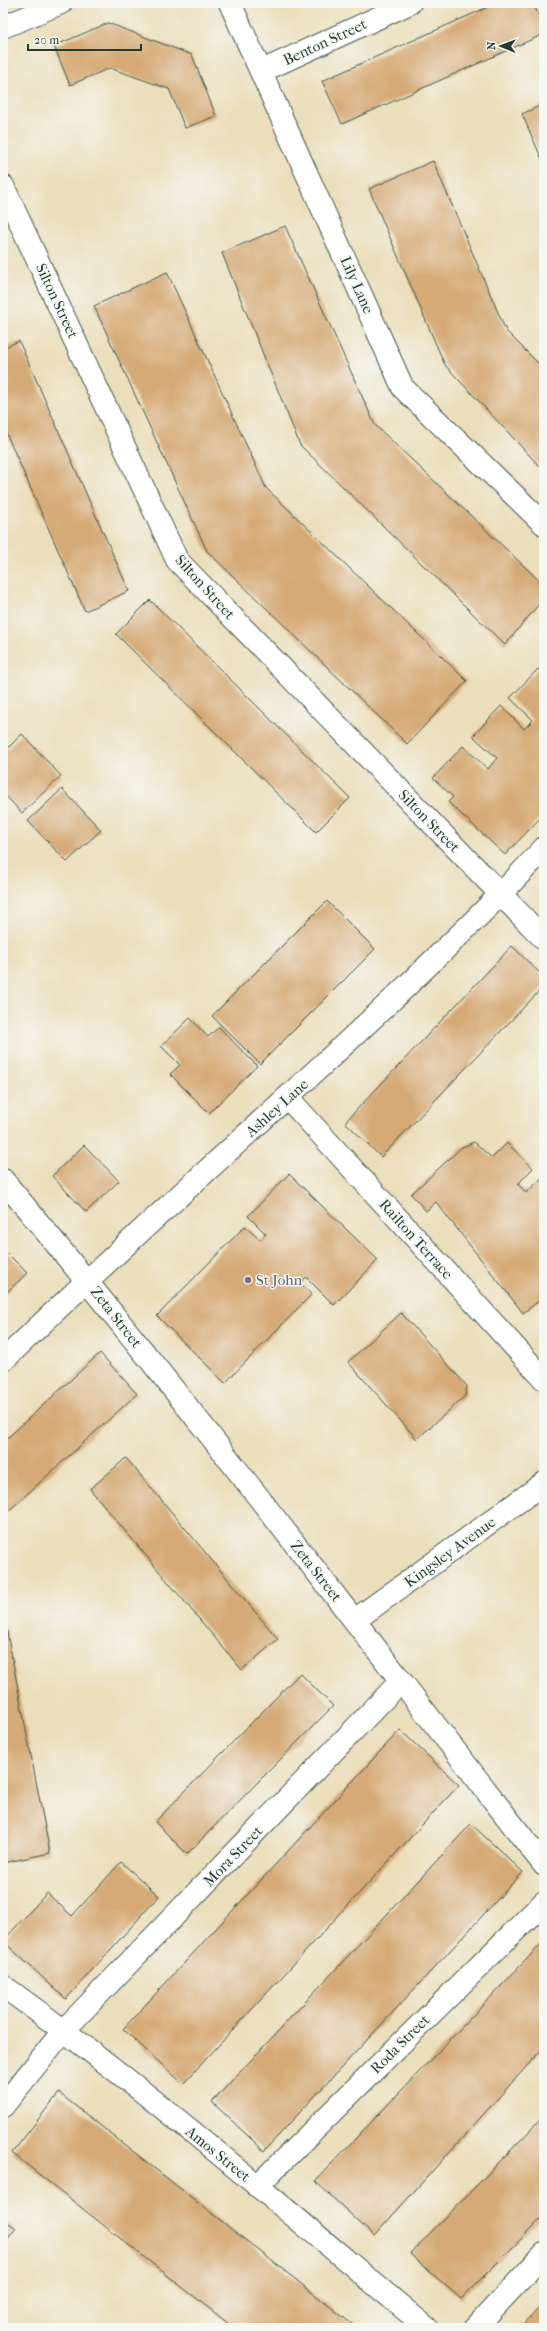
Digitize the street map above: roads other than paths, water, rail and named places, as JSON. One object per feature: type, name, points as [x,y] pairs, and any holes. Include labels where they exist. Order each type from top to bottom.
[{"type":"street","points":[[3,27],[61,3]]},
{"type":"street","name":"Lily Lane","points":[[230,3],[262,71],[403,388],[544,524]]},
{"type":"street","name":"Benton Street","points":[[262,71],[410,3]]},
{"type":"street","name":"Silton Street","points":[[3,186],[177,560],[544,939]]},
{"type":"street","name":"Ashley Lane","points":[[3,1361],[86,1280],[288,1098],[501,896],[544,848]]},
{"type":"street","name":"Railton Terrace","points":[[288,1098],[544,1379]]},
{"type":"street","name":"Zeta Street","points":[[3,1180],[86,1280],[355,1620],[401,1682],[544,1865]]},
{"type":"street","name":"Kingsley Avenue","points":[[355,1620],[544,1483]]},
{"type":"street","name":"Mora Street","points":[[3,2106],[64,2030],[401,1682]]},
{"type":"street","name":"Roda Street","points":[[257,2186],[544,1902]]},
{"type":"street","name":"Amos Street","points":[[3,1986],[64,2030],[257,2186],[427,2328]]},
{"type":"street","points":[[475,2328],[544,2254]]},
{"type":"place","name":"St John","points":[[248,1280]]}]
